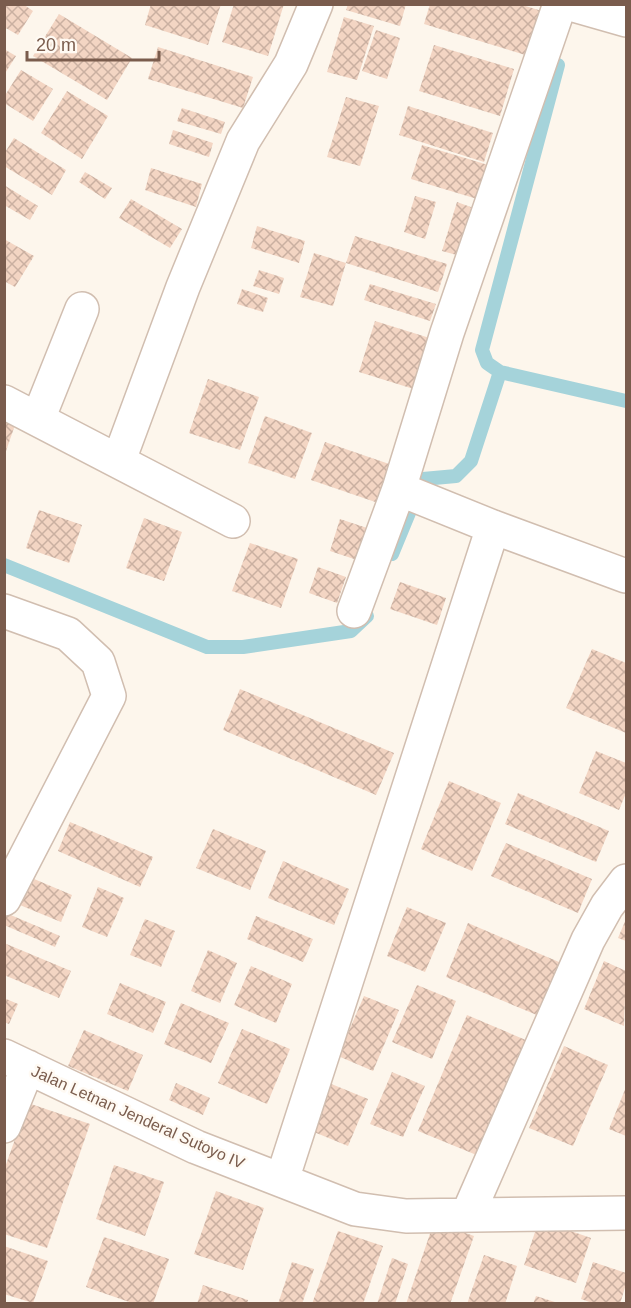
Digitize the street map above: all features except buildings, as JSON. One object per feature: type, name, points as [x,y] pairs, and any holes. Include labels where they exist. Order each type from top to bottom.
[{"type":"street","points":[[119,460],[183,286],[243,141],[291,64],[316,4]]},
{"type":"street","points":[[354,612],[409,493],[447,333],[560,4]]},
{"type":"street","points":[[570,4],[627,20]]},
{"type":"street","points":[[38,419],[82,309]]},
{"type":"street","points":[[4,402],[233,521]]},
{"type":"street","points":[[409,493],[493,527],[627,576]]},
{"type":"street","points":[[282,1180],[493,527]]},
{"type":"street","points":[[4,610],[68,634],[98,662],[109,696],[4,898]]},
{"type":"street","points":[[468,1214],[588,940],[607,906],[627,882]]},
{"type":"street","points":[[4,1126],[16,1061]]},
{"type":"street","name":"Jalan Letnan Jenderal Sutoyo IV","points":[[16,1061],[196,1147],[355,1209],[406,1216],[627,1213]]},
{"type":"waterway","points":[[500,372],[487,363],[482,350],[558,65]]},
{"type":"waterway","points":[[392,554],[423,479],[456,476],[471,461],[500,372],[626,401]]},
{"type":"waterway","points":[[4,565],[207,647],[243,647],[351,631],[367,616]]}]
